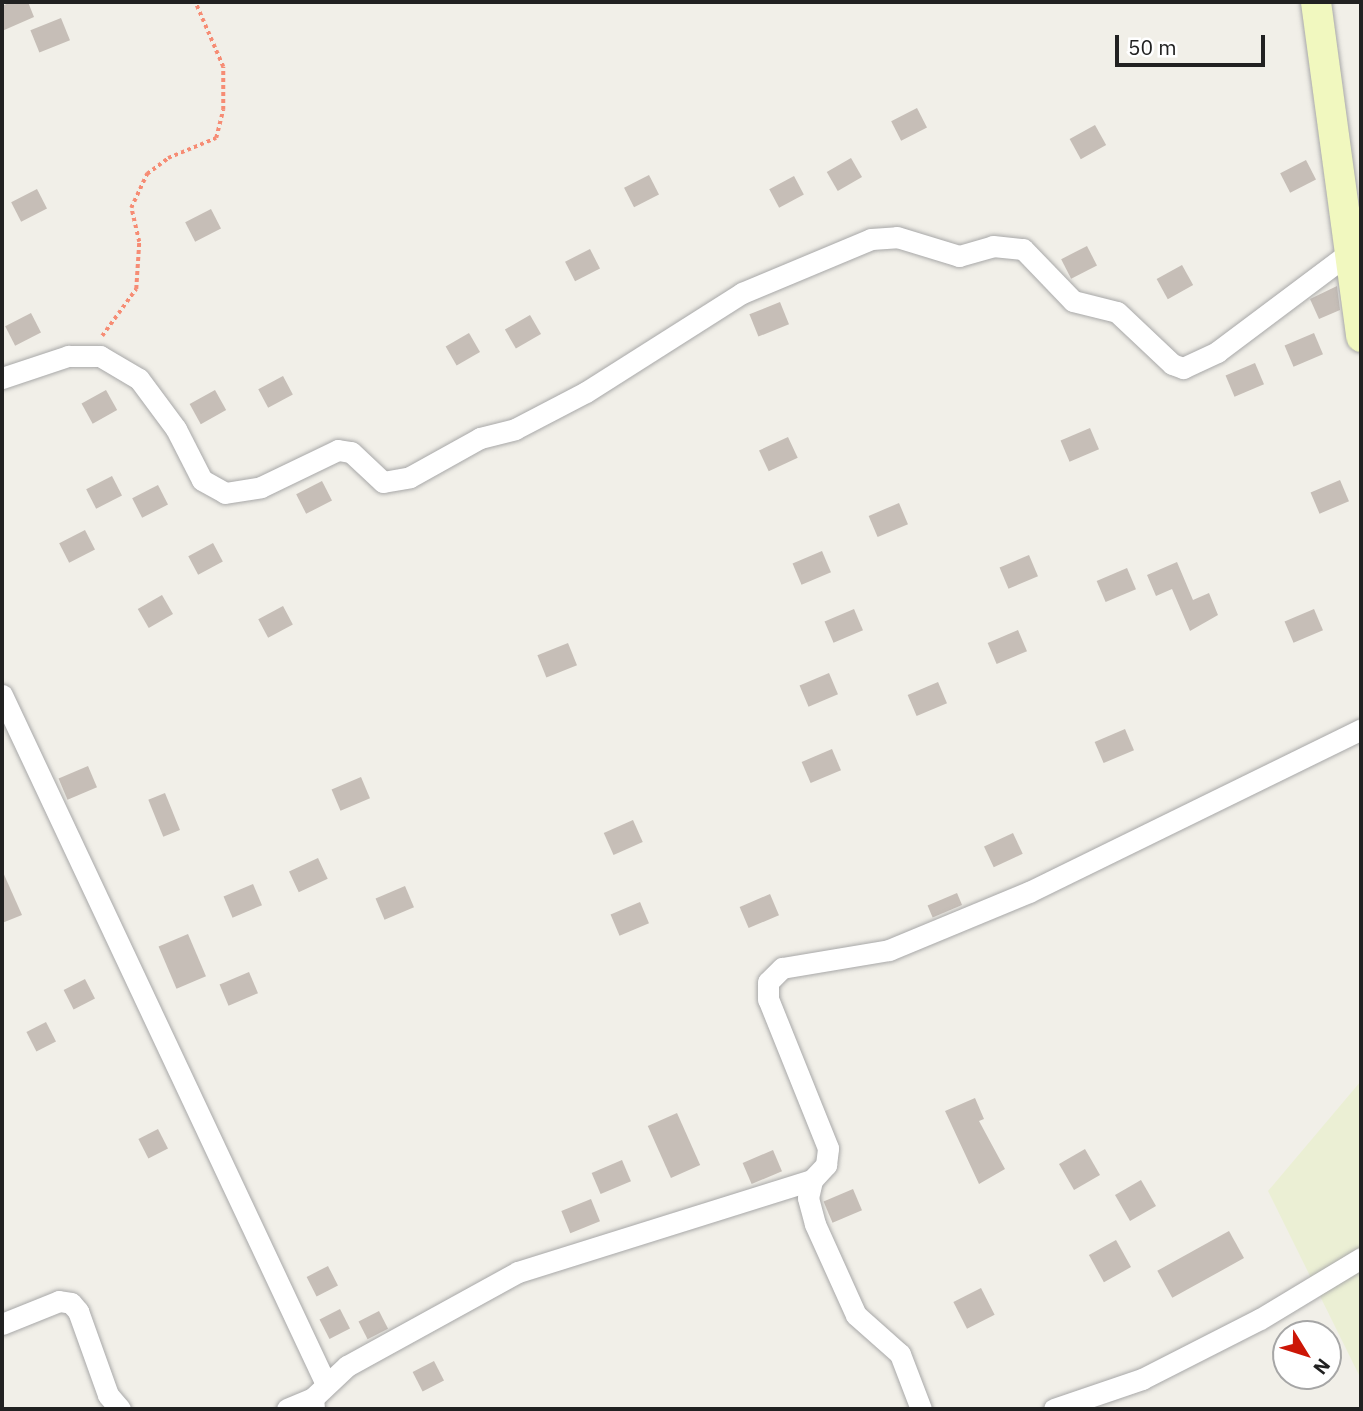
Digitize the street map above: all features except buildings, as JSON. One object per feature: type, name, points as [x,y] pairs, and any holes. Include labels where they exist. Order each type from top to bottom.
[{"type":"street","points":[[1316,2],[1361,337]]},
{"type":"street","points":[[2,378],[68,356],[100,356],[139,379],[176,429],[201,480],[225,493],[261,487],[338,450],[351,452],[383,482],[410,477],[480,438],[515,429],[586,392],[742,293],[871,239],[897,237],[959,256],[993,246],[1023,249],[1073,301],[1117,312],[1172,364],[1183,368],[1217,352],[1350,253]]},
{"type":"street","points":[[2,695],[318,1396]]},
{"type":"street","points":[[287,1409],[318,1396],[347,1366],[518,1272],[812,1180],[826,1165],[828,1148],[768,999],[768,982],[782,968],[889,950],[1029,892],[1361,729]]},
{"type":"street","points":[[812,1180],[808,1198],[815,1224],[856,1315],[900,1354],[921,1409]]},
{"type":"street","points":[[1054,1409],[1142,1379],[1260,1319],[1361,1258]]},
{"type":"street","points":[[2,1324],[59,1301],[71,1303],[78,1311],[108,1395],[120,1409]]},
{"type":"path","points":[[85,356],[136,289],[139,242],[131,208],[147,174],[168,158],[216,138],[223,110],[223,66],[195,2]]},
{"type":"green space","points":[[1361,1081],[1361,1379],[1342,1341],[1342,1320],[1332,1320],[1268,1191]]}]
